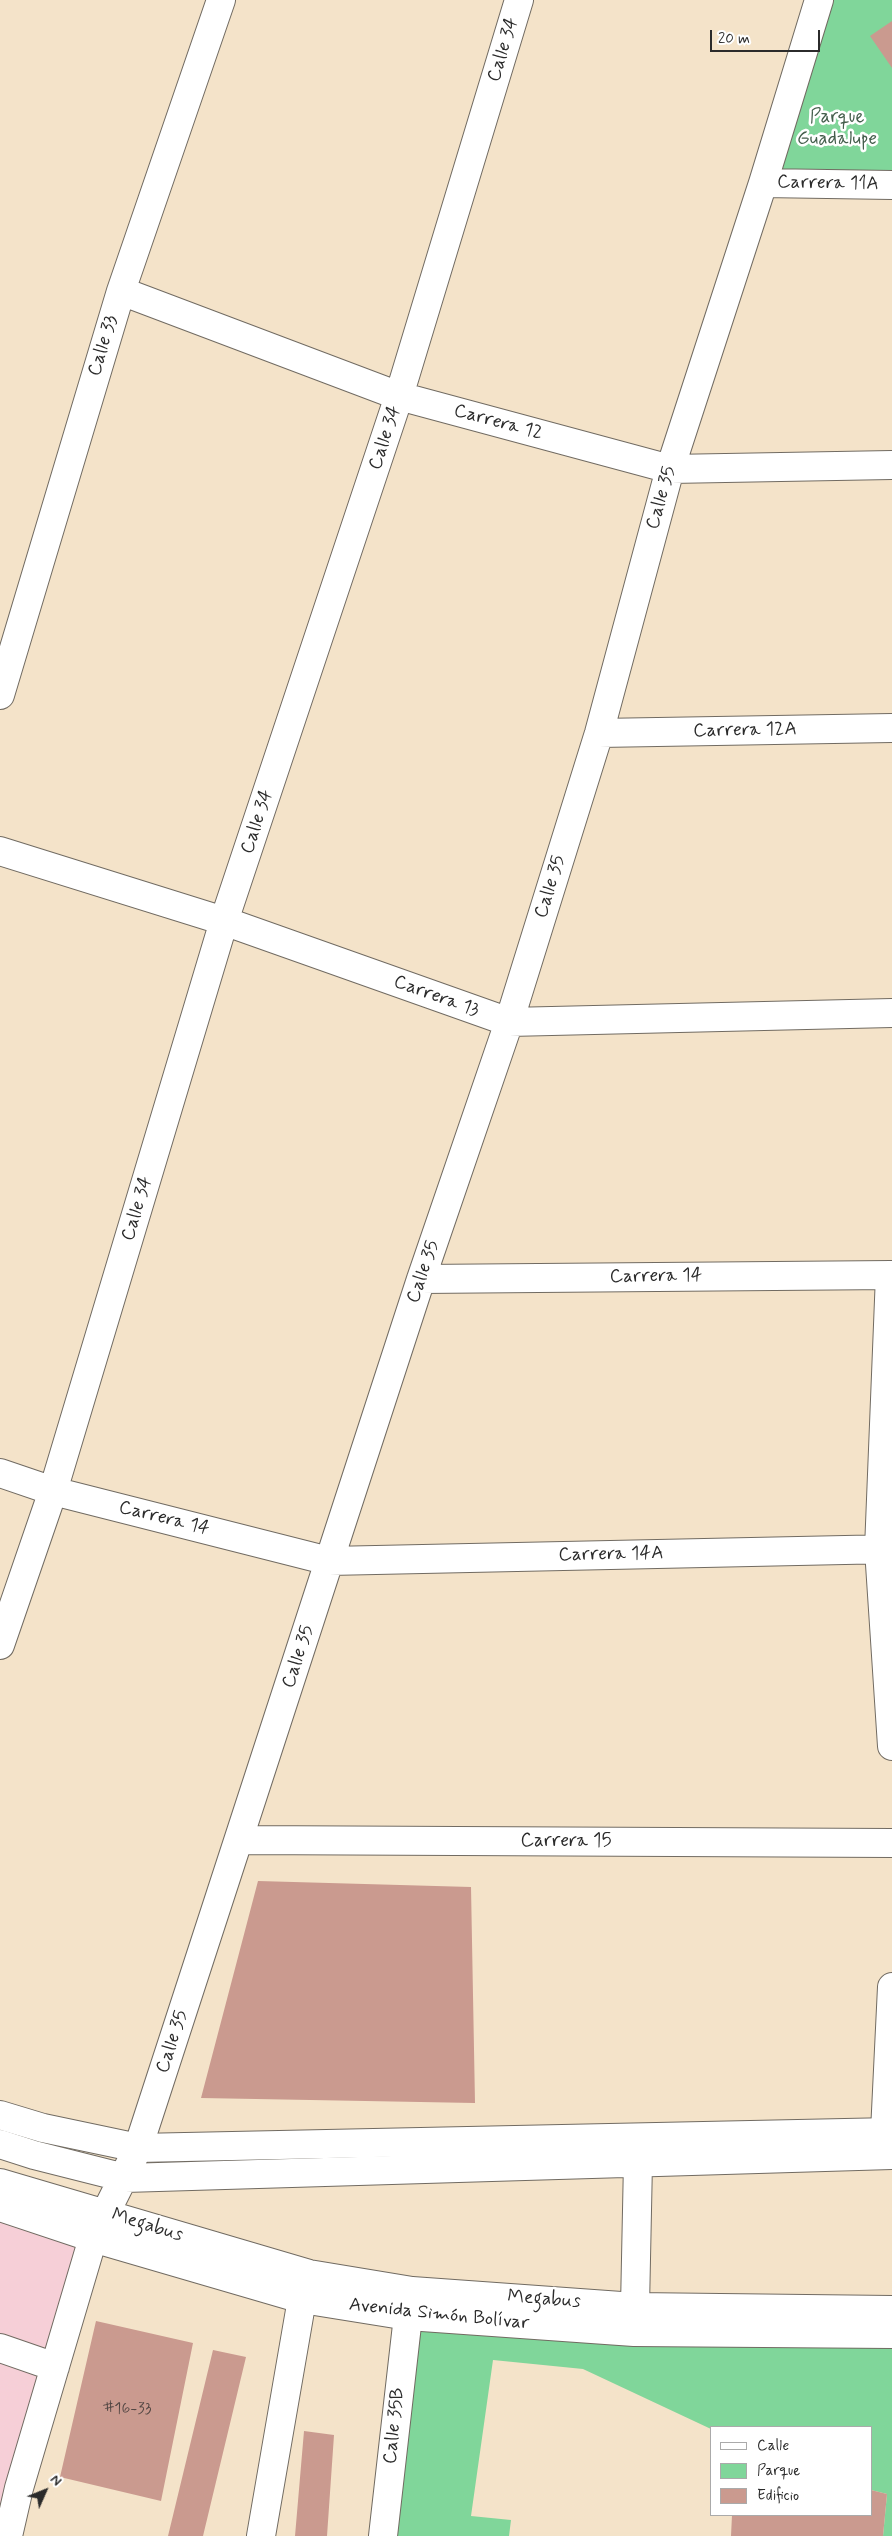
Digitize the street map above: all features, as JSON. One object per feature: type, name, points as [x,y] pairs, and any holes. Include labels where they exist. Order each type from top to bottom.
[{"type":"street","name":"Calle 33","points":[[0,695],[121,291],[221,0]]},
{"type":"street","name":"Calle 34","points":[[0,1645],[53,1491],[224,921],[399,396],[519,0]]},
{"type":"street","name":"Calle 35","points":[[8,2536],[92,2238],[138,2148],[240,1840],[421,1279],[509,1022],[598,734],[670,469],[763,183],[819,0]]},
{"type":"street","name":"Carrera 11A","points":[[763,183],[892,185]]},
{"type":"street","name":"Carrera 12","points":[[121,291],[399,396],[670,469],[892,465]]},
{"type":"street","name":"Carrera 12A","points":[[598,734],[892,728]]},
{"type":"street","name":"Carrera 13","points":[[0,851],[224,921],[509,1022],[892,1013]]},
{"type":"street","name":"Carrera 14","points":[[421,1279],[891,1275]]},
{"type":"street","points":[[891,1275],[885,1549],[892,1746]]},
{"type":"street","name":"Carrera 14","points":[[0,1473],[53,1491],[330,1561]]},
{"type":"street","name":"Carrera 14A","points":[[330,1561],[885,1549]]},
{"type":"street","name":"Carrera 15","points":[[240,1840],[892,1843]]},
{"type":"street","points":[[0,2114],[43,2128],[138,2148],[890,2140],[892,1987]]},
{"type":"street","name":"Megabus","points":[[0,2144],[34,2155],[124,2178],[638,2162],[890,2140]]},
{"type":"street","points":[[635,2307],[638,2162]]},
{"type":"street","name":"Megabus","points":[[0,2183],[309,2274],[412,2291],[635,2307],[892,2310]]},
{"type":"street","name":"Avenida Simón Bolívar","points":[[0,2208],[92,2238],[302,2299],[408,2316],[634,2332],[892,2334]]},
{"type":"street","points":[[261,2536],[302,2299]]},
{"type":"street","name":"Calle 35B","points":[[383,2536],[408,2316]]},
{"type":"street","points":[[0,2348],[55,2367]]},
{"type":"shaded area","points":[[0,2207],[93,2238],[0,2536]]},
{"type":"green space","name":"Parque Guadalupe","points":[[819,0],[892,0],[892,185],[763,183]]},
{"type":"green space","points":[[408,2316],[892,2334],[892,2536],[883,2536],[887,2494],[872,2490],[872,2426],[710,2426],[710,2429],[583,2369],[493,2360],[471,2516],[511,2520],[509,2536],[383,2536]]},
{"type":"building","points":[[892,21],[892,68],[870,36]]},
{"type":"building","points":[[258,1881],[471,1887],[475,2103],[201,2098]]},
{"type":"building","points":[[96,2321],[193,2343],[161,2501],[60,2477]]},
{"type":"building","points":[[213,2350],[246,2357],[203,2536],[168,2536]]},
{"type":"building","points":[[304,2431],[334,2435],[327,2536],[295,2536]]},
{"type":"building","points":[[872,2490],[887,2494],[883,2536],[731,2536],[732,2516],[872,2516]]}]
